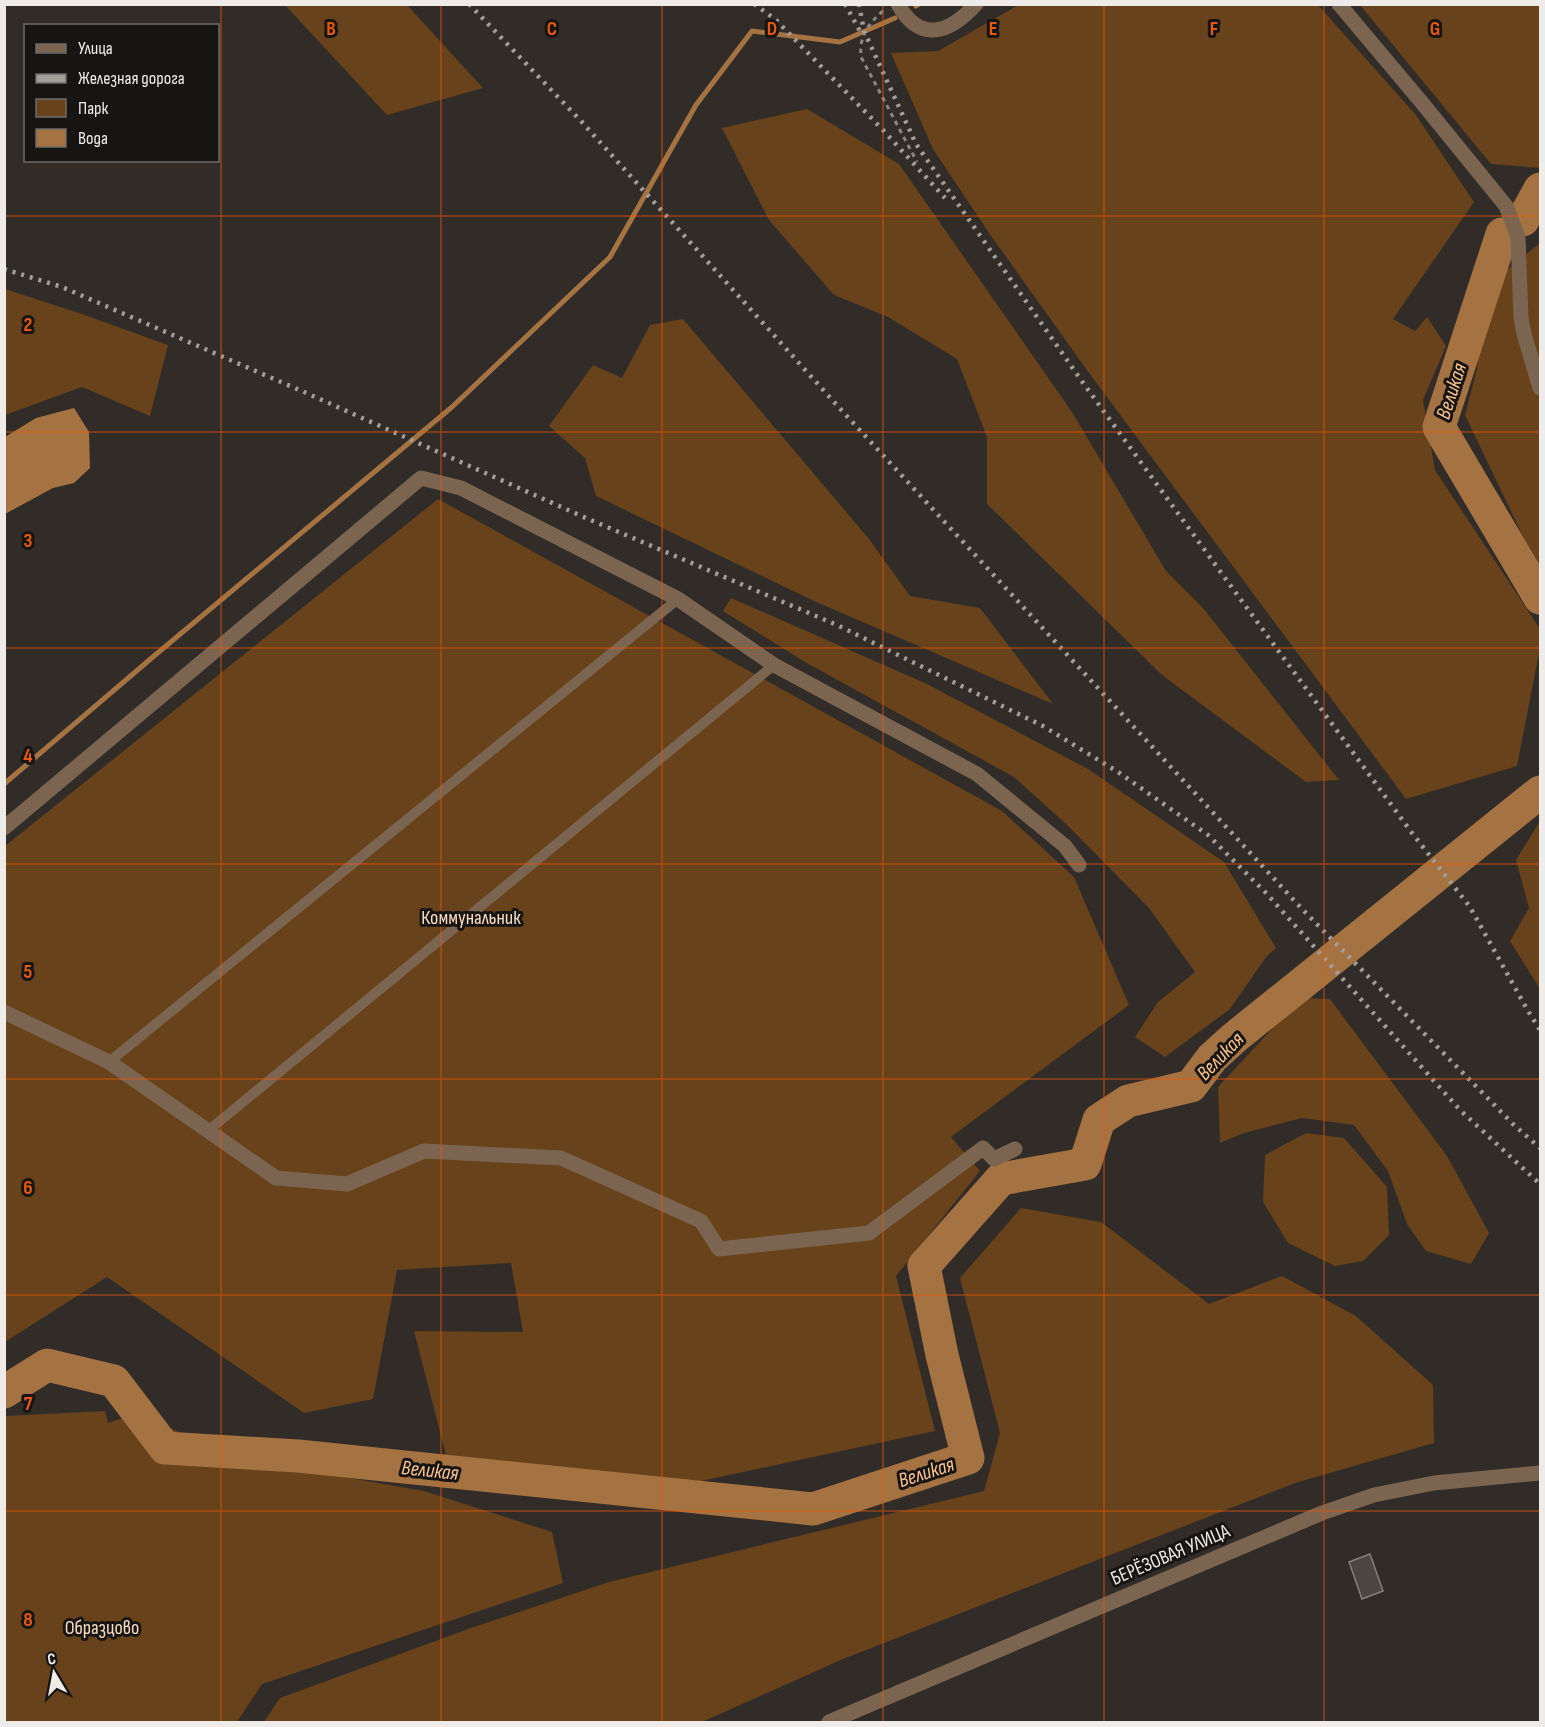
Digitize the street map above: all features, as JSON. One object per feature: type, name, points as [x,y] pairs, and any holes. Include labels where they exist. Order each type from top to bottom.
[{"type":"street","points":[[891,7],[924,31],[944,30],[966,16],[976,4]]},
{"type":"street","points":[[1339,4],[1431,112],[1506,206],[1518,237],[1521,318],[1535,355],[1540,388]]},
{"type":"street","points":[[4,828],[421,478],[461,488],[678,599],[774,666],[978,774],[1065,846],[1078,865]]},
{"type":"street","points":[[4,1012],[108,1062],[276,1178],[347,1184],[424,1151],[561,1158],[701,1221],[719,1249],[869,1233],[983,1148],[994,1159],[1015,1149]]},
{"type":"street","name":"БЕРЁЗОВАЯ УЛИЦА","points":[[830,1722],[1322,1512],[1374,1495],[1434,1483],[1540,1473]]},
{"type":"lane","points":[[108,1062],[678,599]]},
{"type":"lane","points":[[209,1130],[774,666]]},
{"type":"path","points":[[891,7],[872,21],[864,31],[860,46],[861,57],[917,162]]},
{"type":"green space","points":[[1020,4],[1318,5],[1416,115],[1474,202],[1393,319],[1415,331],[1427,317],[1446,346],[1423,400],[1435,470],[1540,629],[1540,648],[1517,766],[1406,799],[1089,373],[989,233],[933,149],[891,53],[938,51]]},
{"type":"green space","points":[[285,5],[407,5],[483,88],[387,115]]},
{"type":"green space","points":[[1360,5],[1540,5],[1540,168],[1491,164]]},
{"type":"green space","points":[[807,109],[899,164],[1072,412],[1166,571],[1203,608],[1339,780],[1306,782],[1162,675],[987,504],[987,437],[957,359],[888,317],[834,295],[769,220],[722,128]]},
{"type":"green space","points":[[1540,243],[1540,572],[1465,415],[1477,369],[1482,290]]},
{"type":"green space","points":[[5,289],[168,345],[150,416],[82,387],[5,415]]},
{"type":"green space","points":[[683,319],[869,539],[910,596],[980,608],[1053,704],[814,601],[596,496],[585,458],[549,426],[593,365],[622,378],[650,325]]},
{"type":"green space","name":"Коммунальник","points":[[438,499],[1002,811],[1074,877],[1129,1005],[951,1137],[980,1171],[896,1276],[935,1431],[654,1491],[448,1463],[414,1331],[523,1332],[511,1263],[397,1270],[373,1399],[304,1413],[107,1277],[5,1342],[5,846]]},
{"type":"green space","points":[[731,598],[927,684],[1088,769],[1224,862],[1276,948],[1266,957],[1230,1009],[1165,1057],[1135,1037],[1158,1002],[1195,972],[1149,908],[1066,824],[1014,777],[805,662],[723,611]]},
{"type":"green space","points":[[1540,821],[1540,989],[1510,941],[1529,908],[1516,860]]},
{"type":"green space","points":[[1301,998],[1330,999],[1447,1156],[1489,1233],[1471,1264],[1426,1251],[1407,1224],[1388,1171],[1354,1125],[1302,1118],[1244,1133],[1220,1143],[1218,1087]]},
{"type":"green space","points":[[1306,1133],[1344,1138],[1387,1187],[1389,1235],[1363,1261],[1335,1266],[1288,1243],[1263,1202],[1265,1155]]},
{"type":"green space","points":[[1021,1208],[1101,1222],[1209,1304],[1282,1276],[1356,1316],[1433,1385],[1434,1443],[1295,1483],[843,1659],[702,1722],[264,1722],[280,1698],[471,1628],[609,1582],[984,1491],[1000,1433],[960,1278]]},
{"type":"green space","name":"Образцово","points":[[105,1411],[108,1423],[137,1413],[190,1437],[321,1473],[424,1491],[552,1532],[563,1583],[262,1684],[237,1722],[5,1722],[5,1416]]},
{"type":"water","points":[[74,408],[89,432],[90,468],[74,483],[53,488],[5,514],[5,437],[36,418]]},
{"type":"building","points":[[1370,1554],[1383,1591],[1362,1599],[1349,1562]]},
{"type":"waterway","points":[[4,784],[452,407],[610,257],[696,105],[752,31],[840,42],[895,18]]},
{"type":"waterway","name":"Великая","points":[[1523,220],[1540,189]]},
{"type":"waterway","name":"Великая","points":[[1502,234],[1439,427],[1540,598]]},
{"type":"waterway","name":"Великая","points":[[4,1392],[47,1365],[114,1381],[165,1448],[298,1456],[813,1509],[968,1458],[942,1355],[924,1266],[1001,1179],[1085,1164],[1099,1120],[1128,1101],[1191,1086],[1212,1058],[1234,1038],[1540,792]]},
{"type":"railway","points":[[469,4],[580,120],[844,413],[1302,909],[1514,1125],[1540,1148]]},
{"type":"railway","points":[[754,4],[775,19],[883,130],[945,198]]},
{"type":"railway","points":[[845,4],[861,33]]},
{"type":"railway","points":[[859,4],[864,31],[916,144],[1081,380],[1412,833],[1470,907],[1540,1030]]},
{"type":"railway","points":[[4,269],[62,287],[586,518],[837,625],[1043,726],[1118,772],[1208,835],[1266,893],[1460,1110],[1540,1184]]}]
